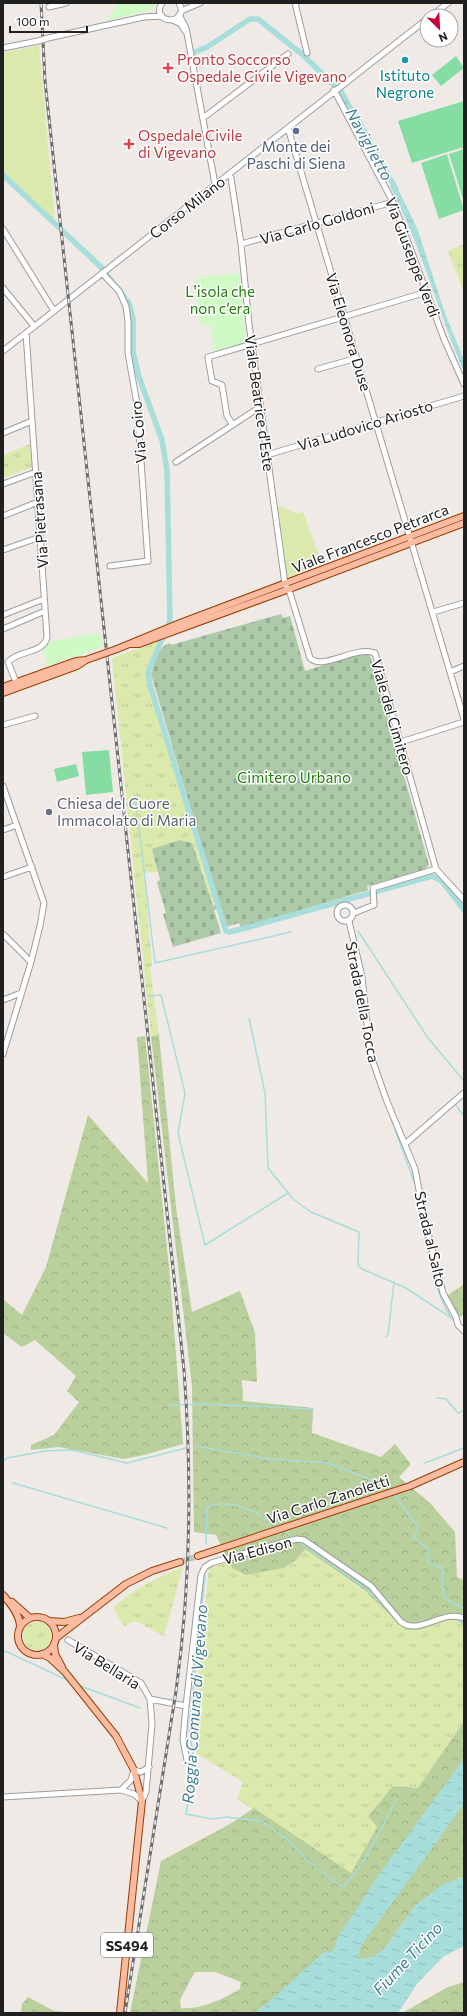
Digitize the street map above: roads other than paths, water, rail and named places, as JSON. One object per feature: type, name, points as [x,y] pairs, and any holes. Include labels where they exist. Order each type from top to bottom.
[{"type":"main road","name":"Viale Francesco Petrarca","points":[[411,540],[464,516]]},
{"type":"main road","name":"Viale Francesco Petrarca","points":[[287,587],[411,540],[464,523]]},
{"type":"main road","points":[[3,687],[76,661],[86,660],[130,644],[138,644],[174,625],[287,587]]},
{"type":"main road","points":[[159,634],[171,632],[287,587]]},
{"type":"main road","points":[[3,693],[77,666],[86,660]]},
{"type":"main road","name":"Via Carlo Zanoletti","points":[[198,1556],[393,1491],[464,1462]]},
{"type":"main road","points":[[42,1654],[47,1652],[55,1641],[86,1615],[126,1584],[152,1571],[180,1562]]},
{"type":"main road","name":"SS494","points":[[3,1594],[30,1618]]},
{"type":"main road","name":"SS494","points":[[3,1594],[20,1622],[18,1638],[22,1648],[30,1653],[42,1654],[50,1658],[65,1672]]},
{"type":"main road","points":[[20,1628],[30,1618],[40,1617],[49,1621],[64,1622],[86,1615]]},
{"type":"main road","name":"SS494","points":[[49,1621],[54,1629],[55,1654],[73,1683],[116,1736],[135,1773],[142,1802],[120,2013]]},
{"type":"street","points":[[49,7],[66,3]]},
{"type":"street","points":[[193,5],[179,3],[180,13],[186,28],[215,184]]},
{"type":"street","points":[[173,20],[180,13],[193,5],[200,3]]},
{"type":"street","points":[[295,3],[307,53]]},
{"type":"street","points":[[144,17],[161,6],[162,16]]},
{"type":"street","points":[[3,48],[144,17],[162,16],[167,20],[173,20],[181,24],[186,33]]},
{"type":"street","name":"Corso Milano","points":[[3,350],[288,128],[334,90],[419,25]]},
{"type":"street","points":[[203,118],[288,54]]},
{"type":"street","name":"Via Giuseppe Verdi","points":[[334,90],[394,202],[444,339],[464,384]]},
{"type":"street","name":"Via Eleonora Duse","points":[[288,128],[464,719]]},
{"type":"street","name":"Viale Beatrice d'Este","points":[[229,174],[231,178],[241,244],[260,407],[287,587]]},
{"type":"street","name":"Via Carlo Goldoni","points":[[241,244],[394,202]]},
{"type":"street","points":[[3,229],[54,311]]},
{"type":"street","name":"Via Coiro","points":[[102,273],[119,292],[126,306],[128,322],[128,353],[137,404],[148,560],[110,566]]},
{"type":"street","points":[[3,288],[34,326]]},
{"type":"street","points":[[233,425],[227,416],[222,385],[212,381],[208,357],[428,292]]},
{"type":"street","name":"Via Pietrasana","points":[[16,682],[8,662],[13,657],[41,646],[46,642],[26,333]]},
{"type":"street","points":[[318,369],[357,358]]},
{"type":"street","name":"Via Ludovico Ariosto","points":[[267,455],[464,396]]},
{"type":"street","points":[[176,462],[260,407]]},
{"type":"street","points":[[3,433],[32,421]]},
{"type":"street","points":[[3,484],[36,472]]},
{"type":"street","points":[[3,516],[38,502]]},
{"type":"street","points":[[3,550],[40,536]]},
{"type":"street","name":"Viale del Cimitero","points":[[287,587],[310,658],[313,661],[320,662],[360,651],[370,651],[375,653],[436,869]]},
{"type":"street","points":[[3,615],[44,599]]},
{"type":"street","points":[[433,612],[464,603]]},
{"type":"street","points":[[3,629],[45,611]]},
{"type":"street","points":[[450,672],[464,666]]},
{"type":"street","points":[[3,725],[35,716]]},
{"type":"street","points":[[401,742],[464,722]]},
{"type":"street","points":[[3,786],[44,903],[31,962],[3,1054]]},
{"type":"street","points":[[3,830],[17,825]]},
{"type":"street","points":[[3,877],[32,867]]},
{"type":"street","points":[[354,913],[349,906],[343,906],[338,909],[339,918],[343,921],[349,921],[354,913],[374,905],[374,888],[436,869],[464,900]]},
{"type":"street","name":"Strada della Tocca","points":[[349,921],[362,977],[370,1053],[386,1099],[406,1144]]},
{"type":"street","points":[[3,934],[31,962]]},
{"type":"street","points":[[3,1000],[21,993]]},
{"type":"street","points":[[406,1144],[464,1093]]},
{"type":"street","name":"Strada al Salto","points":[[406,1144],[419,1184],[425,1221],[443,1293],[458,1323],[464,1331]]},
{"type":"street","name":"Via Edison","points":[[188,1760],[183,1740],[186,1706],[201,1575],[204,1567],[210,1563],[295,1539],[304,1540],[371,1586],[406,1626],[416,1626],[450,1615],[464,1618]]},
{"type":"street","name":"Via Bellaria","points":[[68,1640],[141,1683],[150,1699],[152,1724],[149,1767],[146,1792],[142,1802]]},
{"type":"street","points":[[150,1699],[186,1706]]},
{"type":"street","points":[[135,1773],[141,1772],[149,1767]]},
{"type":"street","points":[[135,1773],[139,1779],[148,1774]]},
{"type":"street","points":[[121,1790],[132,1780],[135,1773]]},
{"type":"street","points":[[3,1797],[121,1790],[134,1794],[142,1802]]},
{"type":"water","points":[[344,92],[372,139],[367,142],[340,95]]},
{"type":"water","points":[[395,183],[417,228],[446,316],[464,360],[464,372],[454,349],[411,231],[390,186]]},
{"type":"water","name":"Fiume Ticino","points":[[464,1759],[464,1804],[361,1946],[358,1959],[374,1957],[384,1949],[416,1905],[442,1885],[464,1877],[464,1946],[443,1957],[417,1984],[398,2013],[254,2013],[268,2003],[323,1953],[333,1951],[338,1937],[380,1873]]},
{"type":"waterway","name":"Naviglietto","points":[[195,52],[207,47],[250,19],[258,19],[303,55],[342,93],[345,99]]},
{"type":"waterway","name":"Naviglietto","points":[[366,136],[396,189]]},
{"type":"waterway","points":[[3,175],[100,266],[129,303],[133,319],[133,352],[139,377],[162,440],[167,471],[170,621],[148,672],[150,685],[226,931],[229,932],[242,929],[432,876],[442,881],[464,910]]},
{"type":"waterway","points":[[126,804],[136,803],[155,963],[291,932]]},
{"type":"waterway","points":[[358,931],[428,1038],[464,1081]]},
{"type":"waterway","points":[[359,980],[367,1042]]},
{"type":"waterway","points":[[148,996],[161,995],[185,1093],[178,1133],[205,1245],[288,1193]]},
{"type":"waterway","points":[[249,1018],[265,1093],[268,1168],[294,1200],[311,1212],[359,1232],[358,1265],[362,1269],[406,1288],[450,1317]]},
{"type":"waterway","points":[[455,1104],[464,1116]]},
{"type":"waterway","points":[[391,1118],[414,1182]]},
{"type":"waterway","points":[[416,1192],[435,1281],[448,1313],[455,1322]]},
{"type":"waterway","points":[[386,1337],[388,1335],[394,1282]]},
{"type":"waterway","points":[[437,1398],[446,1399],[458,1413],[464,1412]]},
{"type":"waterway","points":[[169,1405],[203,1404],[313,1409]]},
{"type":"waterway","points":[[196,1446],[270,1459],[328,1463],[387,1486],[391,1490]]},
{"type":"waterway","points":[[3,1461],[7,1458],[45,1451],[72,1450],[127,1463],[186,1448]]},
{"type":"waterway","points":[[425,1463],[464,1448]]},
{"type":"waterway","points":[[13,1483],[167,1528]]},
{"type":"waterway","points":[[393,1493],[418,1527],[414,1538],[428,1549],[428,1563],[443,1568],[442,1584],[445,1599],[464,1608]]},
{"type":"waterway","name":"Roggia Comuna di Vigevano","points":[[206,1544],[207,1508],[216,1505],[235,1505],[244,1508],[254,1512],[279,1527]]},
{"type":"waterway","name":"Roggia Comuna di Vigevano","points":[[284,1531],[294,1538]]},
{"type":"waterway","name":"Roggia Comuna di Vigevano","points":[[298,1541],[367,1589],[394,1617]]},
{"type":"waterway","name":"Roggia Comuna di Vigevano","points":[[205,1576],[189,1729],[193,1753],[191,1786],[186,1814],[212,1819],[226,1817],[262,1821],[291,1843],[307,1860],[339,1885],[344,1886],[360,1866],[379,1834],[396,1800]]},
{"type":"waterway","name":"Roggia Comuna di Vigevano","points":[[453,1618],[464,1623]]},
{"type":"waterway","name":"Roggia Comuna di Vigevano","points":[[402,1625],[408,1629],[415,1628]]},
{"type":"waterway","name":"Roggia Comuna di Vigevano","points":[[3,1650],[69,1681]]},
{"type":"waterway","name":"Roggia Comuna di Vigevano","points":[[78,1685],[140,1708]]},
{"type":"tunnel","points":[[180,1562],[198,1556]]},
{"type":"railway","points":[[41,3],[45,81],[184,1370],[187,1410],[189,1531],[185,1611],[181,1651],[125,2013]]},
{"type":"place","name":"Istituto Negrone","points":[[405,60]]},
{"type":"place","name":"Pronto Soccorso Ospedale Civile Vigevano","points":[[168,68]]},
{"type":"place","name":"Monte dei Paschi di Siena","points":[[296,131]]},
{"type":"place","name":"Ospedale Civile di Vigevano","points":[[129,144]]},
{"type":"place","name":"Chiesa del Cuore Immacolato di Maria","points":[[49,812]]},
{"type":"park label","name":"L'isola che non c’era","points":[[220,300]]},
{"type":"park label","name":"Cimitero Urbano","points":[[294,777]]}]
